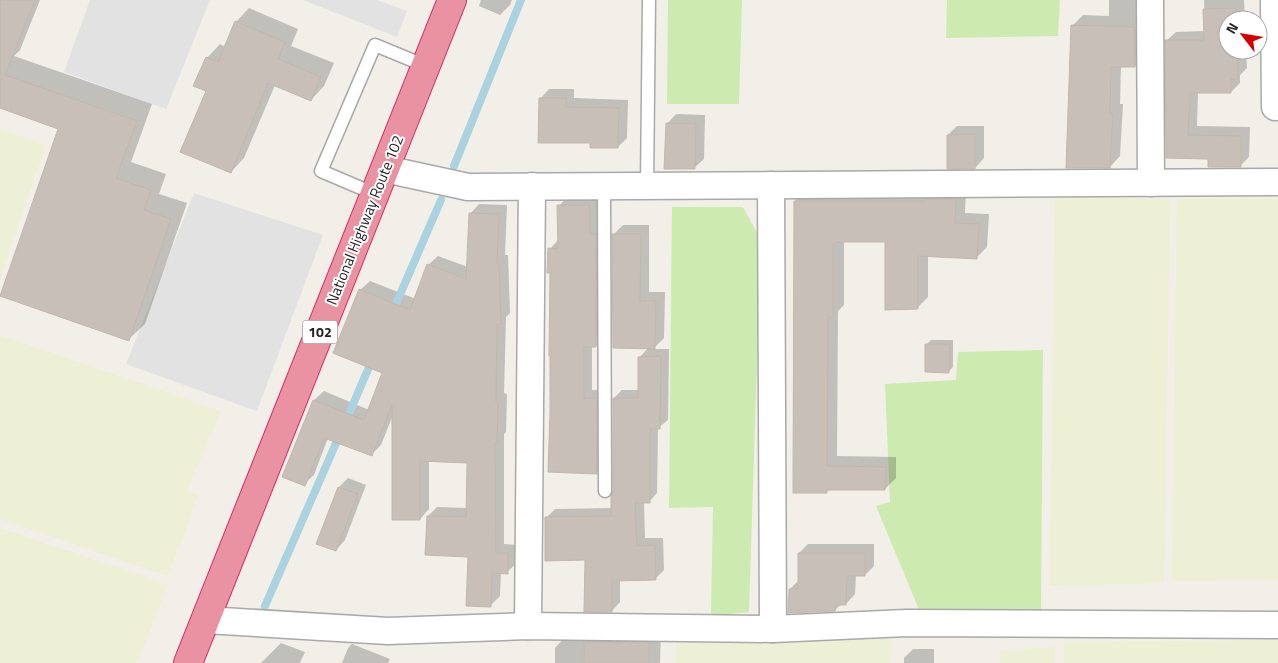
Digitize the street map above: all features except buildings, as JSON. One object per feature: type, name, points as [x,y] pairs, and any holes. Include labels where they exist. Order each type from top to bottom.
[{"type":"highway","name":"National Highway Route 102","points":[[188,663],[452,0]]},
{"type":"street","points":[[1150,0],[1150,183]]},
{"type":"street","points":[[1274,0],[1275,107]]},
{"type":"street","points":[[385,169],[468,187],[1278,182]]},
{"type":"street","points":[[771,185],[773,628]]},
{"type":"street","points":[[528,626],[532,186]]},
{"type":"street","points":[[206,620],[388,631],[528,626],[773,628],[906,623],[1278,625]]},
{"type":"lane","points":[[647,186],[649,0]]},
{"type":"lane","points":[[375,194],[321,172],[375,45],[426,66]]},
{"type":"lane","points":[[604,186],[605,491]]},
{"type":"green space","points":[[668,0],[742,0],[739,104],[667,104]]},
{"type":"green space","points":[[947,0],[1060,0],[1058,36],[946,38]]},
{"type":"green space","points":[[0,129],[46,145],[0,279]]},
{"type":"green space","points":[[1055,198],[1170,199],[1164,583],[1050,586]]},
{"type":"green space","points":[[1177,199],[1278,199],[1278,580],[1172,581]]},
{"type":"green space","points":[[672,207],[743,207],[761,240],[749,612],[711,616],[713,507],[669,508]]},
{"type":"green space","points":[[0,335],[221,411],[187,491],[199,495],[168,576],[0,519]]},
{"type":"green space","points":[[1043,350],[1041,612],[920,612],[876,506],[890,502],[885,384],[956,380],[958,352]]},
{"type":"green space","points":[[0,528],[168,585],[137,663],[0,663]]},
{"type":"green space","points":[[892,636],[890,663],[676,663],[676,641]]},
{"type":"green space","points":[[1278,640],[1278,663],[1064,663],[1064,642]]},
{"type":"green space","points":[[1055,647],[1055,663],[1001,663],[999,651]]},
{"type":"shaded area","points":[[90,0],[210,0],[166,109],[64,72]]},
{"type":"shaded area","points":[[303,0],[377,0],[407,11],[397,37]]},
{"type":"shaded area","points":[[194,193],[323,235],[257,411],[126,364]]},
{"type":"waterway","points":[[454,166],[521,0]]},
{"type":"waterway","points":[[392,313],[441,200]]},
{"type":"waterway","points":[[345,423],[372,360]]},
{"type":"waterway","points":[[265,606],[340,434]]}]
